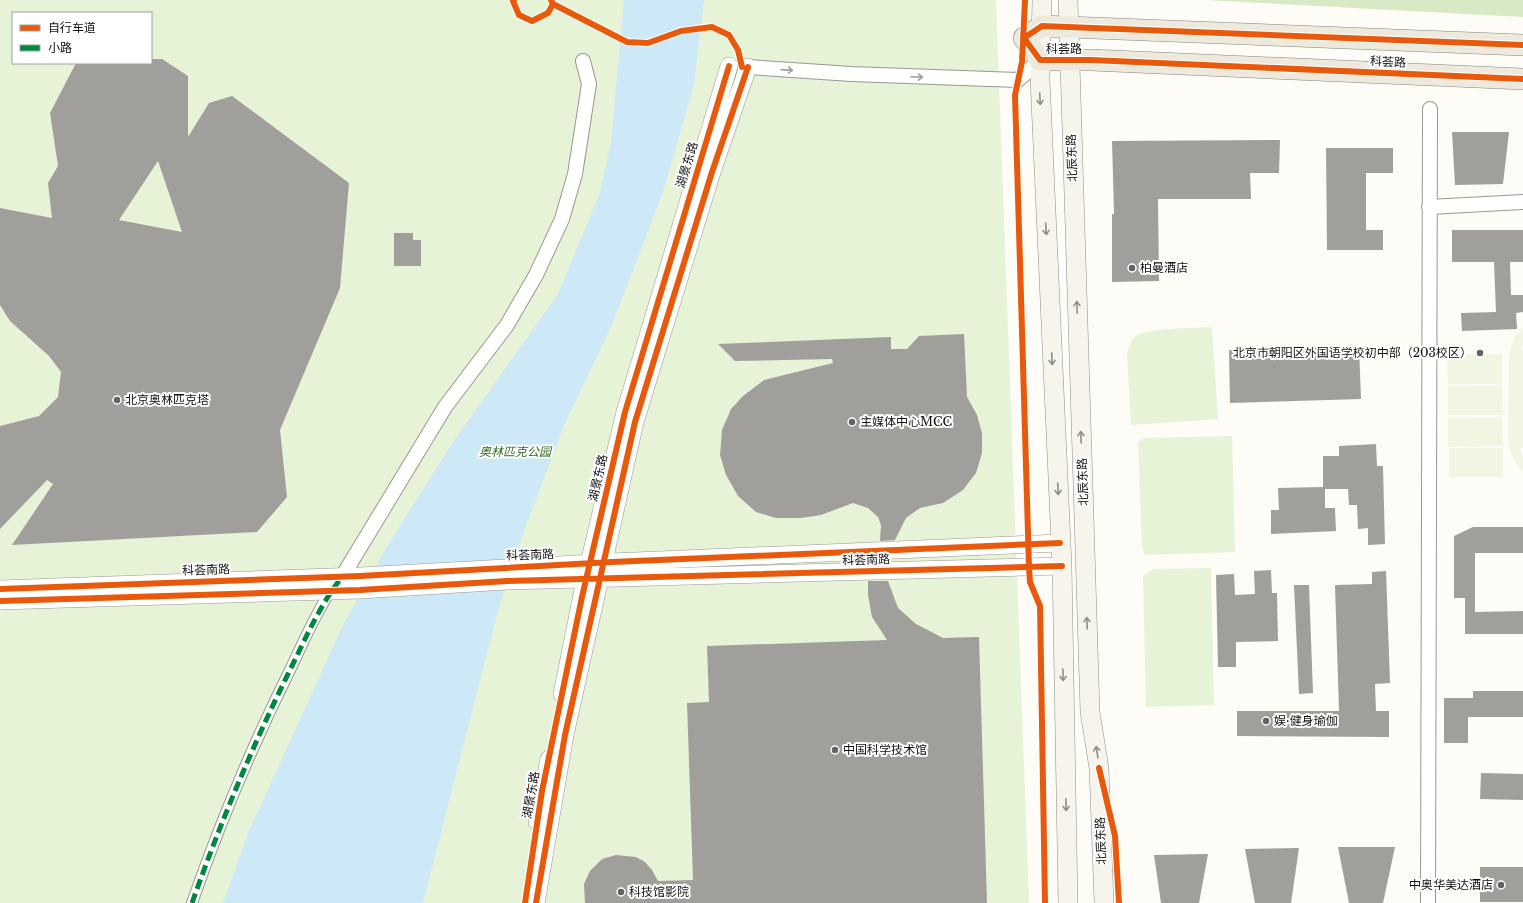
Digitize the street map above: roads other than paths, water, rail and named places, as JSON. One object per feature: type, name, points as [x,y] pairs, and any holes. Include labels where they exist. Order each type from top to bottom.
[{"type":"main road","points":[[1042,0],[1042,26]]},
{"type":"main road","name":"北辰东路","points":[[1068,0],[1090,712],[1099,768],[1104,903]]},
{"type":"main road","name":"科荟路","points":[[1523,45],[1069,26],[1042,26],[1024,38],[1040,60],[1523,79]]},
{"type":"main road","name":"北辰东路","points":[[1040,60],[1062,566],[1068,903]]},
{"type":"street","name":"科荟路","points":[[748,67],[850,74],[1018,80],[1040,60]]},
{"type":"street","points":[[192,903],[218,831],[265,722],[320,608],[331,590],[342,577],[445,407],[506,325],[536,275],[562,219],[575,174],[589,84],[583,61]]},
{"type":"street","name":"湖景东路","points":[[596,563],[625,412],[729,66]]},
{"type":"street","name":"湖景东路","points":[[525,903],[542,791],[596,563],[635,422],[748,67]]},
{"type":"street","points":[[1428,903],[1430,109]]},
{"type":"street","points":[[715,112],[725,112],[731,118]]},
{"type":"street","points":[[1429,207],[1523,202]]},
{"type":"street","name":"科荟南路","points":[[0,601],[360,590],[596,563],[1060,543]]},
{"type":"street","name":"科荟南路","points":[[0,589],[369,575],[508,574],[592,580],[1062,566]]},
{"type":"street","name":"湖景东路","points":[[536,903],[592,580]]},
{"type":"water","points":[[624,0],[704,0],[694,84],[663,192],[612,325],[566,421],[523,533],[497,614],[423,903],[223,903],[248,833],[344,623],[391,540],[453,442],[558,294],[600,193],[611,142]]},
{"type":"place","name":"柏曼酒店","points":[[1132,268]]},
{"type":"place","name":"北京市朝阳区外国语学校初中部（203校区）","points":[[1480,353]]},
{"type":"place","name":"北京奥林匹克塔","points":[[117,400]]},
{"type":"place","name":"主媒体中心MCC","points":[[852,422]]},
{"type":"place","name":"娱·健身瑜伽","points":[[1266,721]]},
{"type":"place","name":"中国科学技术馆","points":[[835,750]]},
{"type":"place","name":"中奥华美达酒店","points":[[1501,885]]},
{"type":"place","name":"科技馆影院","points":[[621,892]]},
{"type":"park label","name":"奥林匹克公园","points":[[515,452]]}]
